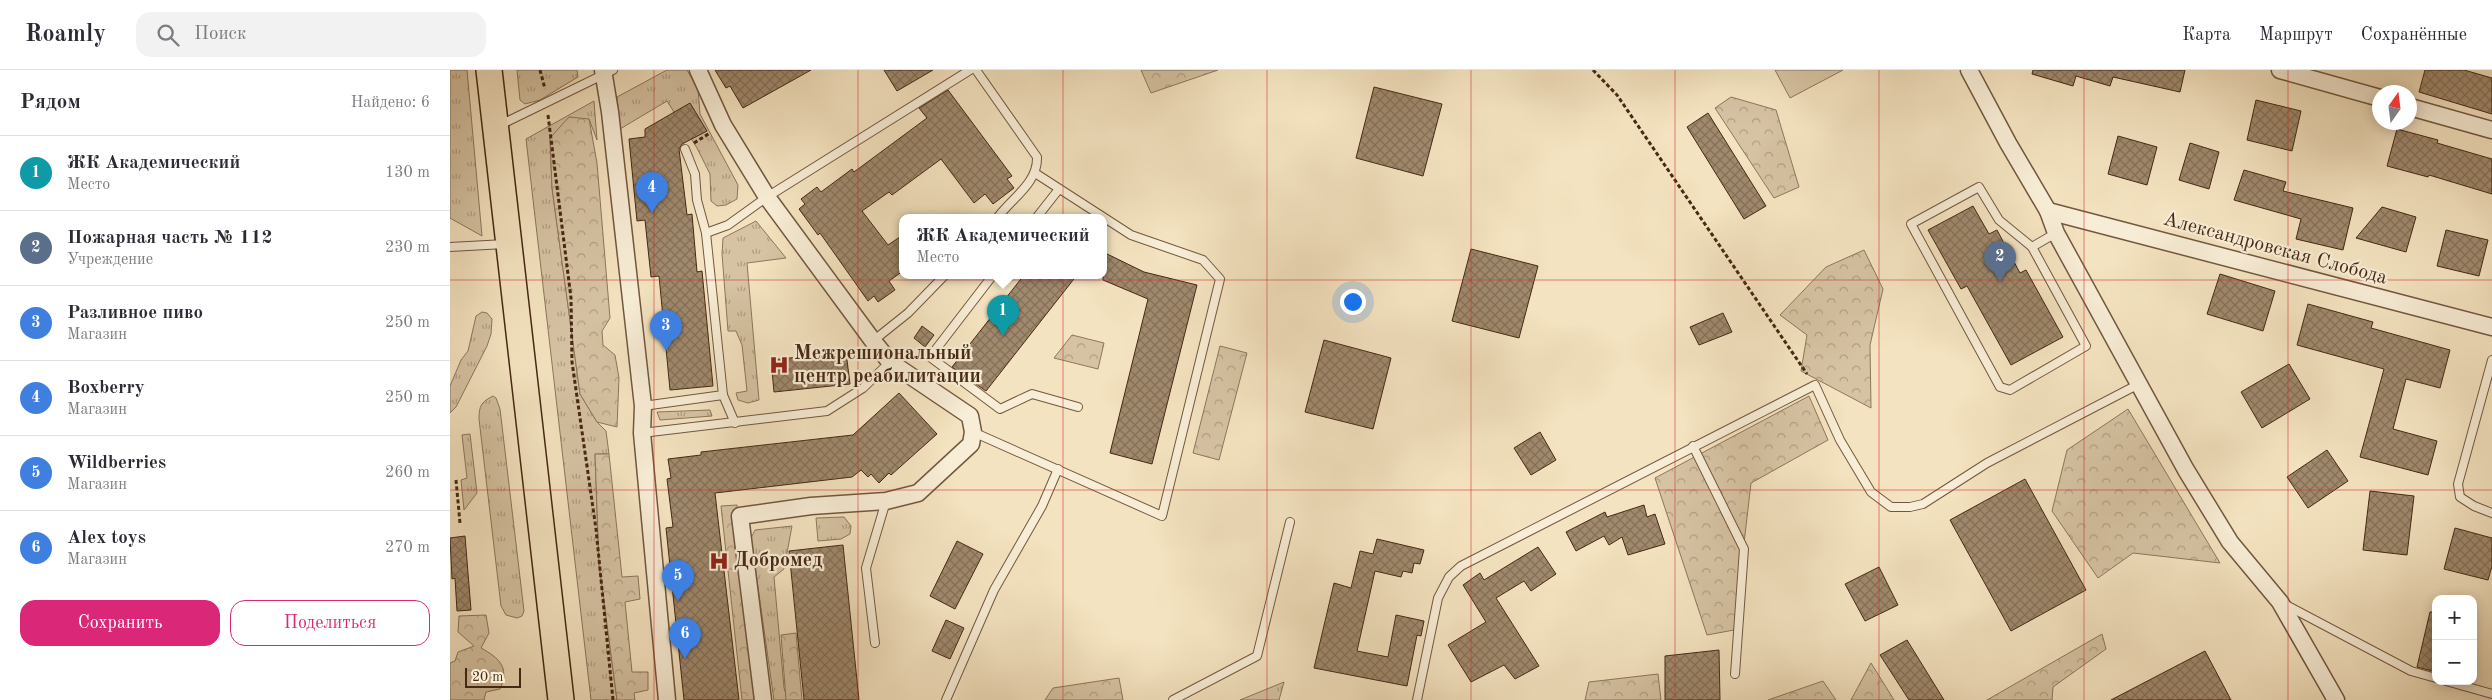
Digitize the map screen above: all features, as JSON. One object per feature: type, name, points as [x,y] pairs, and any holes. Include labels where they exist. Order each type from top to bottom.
[{"type":"main road","points":[[489,70],[560,700]]},
{"type":"street","points":[[698,70],[723,125],[767,197],[873,341],[890,362],[970,416],[973,432],[971,444],[918,493],[886,501],[811,506],[740,516],[763,700]]},
{"type":"street","points":[[1968,70],[2048,211],[2056,233],[2230,542],[2280,602],[2336,700]]},
{"type":"street","points":[[2280,70],[2372,96]]},
{"type":"street","points":[[606,72],[643,406],[642,433],[667,700]]},
{"type":"street","points":[[2417,109],[2492,130]]},
{"type":"street","name":"Александровская Слобода","points":[[2048,211],[2492,327]]},
{"type":"lane","points":[[706,233],[728,226],[767,197],[970,70]]},
{"type":"lane","points":[[976,70],[1037,157],[1035,173],[1001,214]]},
{"type":"lane","points":[[496,128],[606,72]]},
{"type":"lane","points":[[685,149],[695,174],[698,200],[706,233],[723,395],[735,423]]},
{"type":"lane","points":[[1035,173],[1098,214]]},
{"type":"lane","points":[[1979,187],[1999,220],[2032,247],[2086,346],[2010,390],[2005,390],[2000,387],[1911,224],[1979,187]]},
{"type":"lane","points":[[1039,214],[1059,189]]},
{"type":"lane","points":[[973,432],[1162,516],[1220,279],[1203,260],[1131,235],[1107,220]]},
{"type":"lane","points":[[2032,247],[2056,233]]},
{"type":"lane","points":[[450,248],[509,244]]},
{"type":"lane","points":[[873,341],[908,313],[941,279]]},
{"type":"lane","points":[[990,279],[930,357],[1000,409],[1032,394],[1078,407]]},
{"type":"lane","points":[[2492,360],[2458,484],[2460,497],[2474,506],[2492,512]]},
{"type":"lane","points":[[642,433],[827,411],[863,388],[890,362]]},
{"type":"lane","points":[[1417,700],[1438,598],[1449,577],[1461,566],[1815,385],[1840,440],[1872,492],[1891,507],[1910,507],[1922,504],[1987,463],[2140,384]]},
{"type":"lane","points":[[643,406],[723,395]]},
{"type":"lane","points":[[1693,446],[1744,549],[1734,674]]},
{"type":"lane","points":[[946,700],[994,590],[1042,506],[1058,469]]},
{"type":"lane","points":[[875,643],[866,568],[886,501]]},
{"type":"lane","points":[[1173,700],[1256,656],[1290,522]]},
{"type":"lane","points":[[2280,602],[2410,671],[2432,677]]},
{"type":"lane","points":[[2460,685],[2492,694]]},
{"type":"path","points":[[540,70],[571,298],[572,362],[596,529],[613,700]]},
{"type":"path","points":[[1593,70],[1616,95],[1815,385]]},
{"type":"path","points":[[685,149],[713,131]]},
{"type":"path","points":[[456,480],[460,523]]},
{"type":"green space","points":[[450,70],[467,70],[482,236],[450,218]]},
{"type":"green space","points":[[517,70],[577,70],[578,77],[540,100],[525,104],[520,100]]},
{"type":"green space","points":[[667,70],[687,70],[698,89],[700,114],[738,185],[737,199],[726,205],[717,206],[711,201],[710,174],[697,148],[667,101],[620,129],[617,97]]},
{"type":"green space","points":[[1141,70],[1218,70],[1151,93]]},
{"type":"green space","points":[[1775,70],[1843,70],[1790,98]]},
{"type":"green space","points":[[1731,97],[1776,110],[1799,187],[1774,198],[1715,108]]},
{"type":"green space","points":[[594,101],[597,140],[589,119],[550,138],[552,188],[580,394],[597,422],[606,431],[609,454],[595,454],[599,564],[617,700],[591,700],[526,139]]},
{"type":"green space","points":[[569,117],[589,119],[597,163],[610,318],[602,331],[603,345],[615,355],[619,378],[617,427],[597,422],[580,394],[552,188],[550,138]]},
{"type":"green space","points":[[756,221],[786,258],[747,263],[759,400],[748,403],[738,400],[736,393],[747,391],[742,345],[736,331],[728,331],[722,254],[723,238]]},
{"type":"green space","points":[[1864,250],[1883,289],[1870,345],[1871,408],[1801,371],[1807,335],[1780,315],[1826,267]]},
{"type":"green space","points":[[482,312],[487,313],[492,319],[491,334],[487,346],[456,407],[450,413],[450,386],[461,360],[468,351],[476,316]]},
{"type":"green space","points":[[1072,335],[1104,343],[1098,369],[1054,358]]},
{"type":"green space","points":[[1220,346],[1247,353],[1219,460],[1193,453]]},
{"type":"green space","points":[[493,396],[496,398],[500,409],[524,611],[522,616],[517,618],[506,615],[501,606],[479,419],[482,405]]},
{"type":"green space","points":[[1809,396],[1828,440],[1751,483],[1734,630],[1707,635],[1655,478]]},
{"type":"green space","points":[[2128,409],[2220,563],[2133,553],[2098,578],[2052,511],[2067,450]]},
{"type":"green space","points":[[710,410],[712,416],[660,420],[657,412]]},
{"type":"green space","points":[[470,434],[477,493],[464,510],[461,480],[467,478],[462,435]]},
{"type":"green space","points":[[595,454],[609,454],[622,577],[638,576],[640,599],[625,602],[632,672],[648,672],[648,690],[634,693],[635,700],[617,700],[599,564]]},
{"type":"green space","points":[[737,505],[759,700],[742,700],[721,506]]},
{"type":"green space","points":[[844,517],[851,526],[850,534],[841,539],[818,541],[816,518]]},
{"type":"green space","points":[[792,526],[784,569],[774,577],[784,688],[788,700],[774,700],[751,538],[755,530]]},
{"type":"green space","points":[[486,615],[489,633],[481,648],[501,664],[504,675],[500,689],[486,692],[484,700],[450,700],[450,663],[455,661],[458,652],[474,646],[458,632],[459,616]]},
{"type":"green space","points":[[796,633],[802,700],[786,700],[781,635]]},
{"type":"green space","points":[[2102,634],[2106,649],[2053,687],[2052,700],[1987,700]]},
{"type":"green space","points":[[1871,663],[1894,700],[1851,700]]},
{"type":"green space","points":[[1658,674],[1661,700],[1585,700],[1589,682]]},
{"type":"green space","points":[[1119,678],[1123,700],[1045,700],[1053,688]]},
{"type":"green space","points":[[1823,681],[1836,700],[1768,700]]},
{"type":"green space","points":[[1284,682],[1279,700],[1240,700]]},
{"type":"building","points":[[715,70],[811,70],[743,108],[730,86],[726,88]]},
{"type":"building","points":[[884,70],[933,70],[897,91]]},
{"type":"building","points":[[2033,70],[2185,70],[2180,92],[2113,77],[2110,86],[2076,76],[2073,86],[2032,74]]},
{"type":"building","points":[[2425,70],[2464,70],[2492,78],[2492,114],[2419,92]]},
{"type":"building","points":[[1374,87],[1442,104],[1423,176],[1356,158]]},
{"type":"building","points":[[948,90],[1012,176],[1007,179],[1014,188],[993,204],[985,194],[974,203],[941,159],[892,195],[889,192],[862,211],[888,245],[899,238],[899,274],[889,281],[895,290],[878,302],[874,296],[868,301],[820,233],[818,235],[799,209],[805,204],[801,199],[817,187],[821,192],[852,169],[854,172],[927,118],[919,108]]},
{"type":"building","points":[[2256,100],[2301,111],[2292,151],[2247,140]]},
{"type":"building","points":[[690,103],[707,131],[682,144],[679,149],[687,215],[692,214],[697,272],[702,271],[713,386],[670,390],[659,276],[651,277],[645,220],[637,221],[629,139],[645,137],[645,129]]},
{"type":"building","points":[[1708,113],[1766,206],[1744,219],[1687,127]]},
{"type":"building","points":[[2397,130],[2401,130],[2438,140],[2437,143],[2492,159],[2492,194],[2429,175],[2428,177],[2387,166]]},
{"type":"building","points":[[2118,136],[2157,147],[2147,185],[2108,174]]},
{"type":"building","points":[[2190,143],[2219,152],[2209,189],[2179,180]]},
{"type":"building","points":[[2244,170],[2286,182],[2283,191],[2353,208],[2343,250],[2296,239],[2301,219],[2234,200]]},
{"type":"building","points":[[1973,206],[1989,234],[1997,230],[2020,273],[2026,270],[2063,337],[2011,365],[1967,286],[1961,289],[1928,230]]},
{"type":"building","points":[[2382,207],[2416,217],[2406,252],[2356,238]]},
{"type":"building","points":[[2446,230],[2488,240],[2479,276],[2437,266]]},
{"type":"building","points":[[1471,249],[1538,266],[1519,338],[1452,321]]},
{"type":"building","points":[[1107,254],[1144,272],[1197,285],[1152,464],[1110,453],[1148,299],[1103,280],[1107,279]]},
{"type":"building","points":[[2220,274],[2275,291],[2263,331],[2207,314]]},
{"type":"building","points":[[1021,279],[1074,279],[986,391],[952,367]]},
{"type":"building","points":[[2308,304],[2373,322],[2371,328],[2450,350],[2440,388],[2406,379],[2393,429],[2437,441],[2428,475],[2360,457],[2384,369],[2297,345]]},
{"type":"building","points":[[1723,313],[1732,332],[1699,345],[1690,327]]},
{"type":"building","points":[[922,326],[934,335],[925,347],[914,338]]},
{"type":"building","points":[[1324,340],[1391,358],[1373,429],[1305,412]]},
{"type":"building","points":[[846,352],[850,384],[774,392],[771,360]]},
{"type":"building","points":[[2289,364],[2310,399],[2262,428],[2241,392]]},
{"type":"building","points":[[899,393],[937,434],[891,475],[889,473],[879,483],[871,474],[868,477],[861,470],[852,477],[715,493],[739,700],[684,700],[666,528],[673,527],[667,479],[671,478],[668,459],[701,455],[701,452],[853,435]]},
{"type":"building","points":[[1540,432],[1556,460],[1531,475],[1514,448]]},
{"type":"building","points":[[2327,450],[2348,481],[2308,508],[2287,477]]},
{"type":"building","points":[[2025,479],[2086,590],[2011,631],[1950,520]]},
{"type":"building","points":[[2370,491],[2414,496],[2407,555],[2363,550]]},
{"type":"building","points":[[1644,505],[1647,517],[1655,514],[1665,544],[1628,555],[1622,537],[1609,545],[1604,536],[1576,551],[1566,532],[1605,512],[1607,517]]},
{"type":"building","points":[[2455,528],[2492,538],[2492,566],[2488,580],[2444,569]]},
{"type":"building","points":[[465,536],[471,610],[457,611],[455,578],[452,579],[450,538]]},
{"type":"building","points":[[1377,539],[1424,550],[1420,564],[1414,563],[1412,573],[1403,571],[1401,577],[1375,571],[1357,651],[1388,657],[1396,615],[1424,621],[1421,636],[1417,635],[1407,686],[1314,668],[1334,583],[1351,588],[1360,551],[1373,554]]},
{"type":"building","points":[[957,541],[983,554],[955,609],[930,596]]},
{"type":"building","points":[[843,545],[859,700],[804,700],[789,551]]},
{"type":"building","points":[[1538,547],[1556,574],[1531,591],[1524,581],[1496,598],[1539,666],[1515,679],[1504,665],[1471,682],[1448,645],[1486,622],[1463,585],[1480,573],[1484,580]]},
{"type":"building","points":[[1879,567],[1898,605],[1865,621],[1845,584]]},
{"type":"building","points":[[2430,612],[2432,612],[2432,671],[2417,667]]},
{"type":"building","points":[[946,620],[964,628],[950,659],[932,651]]},
{"type":"building","points":[[1907,640],[1944,700],[1909,700],[1880,655]]},
{"type":"building","points":[[1719,650],[1720,700],[1665,700],[1665,656]]},
{"type":"building","points":[[2205,651],[2231,700],[2111,700]]},
{"type":"place","name":"Boxberry","points":[[652,213]]},
{"type":"place","name":"Пожарная часть № 112","points":[[2000,282]]},
{"type":"place","name":"ЖК Академический","points":[[1003,336]]},
{"type":"place","name":"Разливное пиво","points":[[666,351]]},
{"type":"place","name":"Межрешиональный центр реабилитации","points":[[779,365]]},
{"type":"place","name":"Добромед","points":[[719,561]]},
{"type":"place","name":"Wildberries","points":[[678,601]]},
{"type":"place","name":"Alex toys","points":[[685,659]]}]
